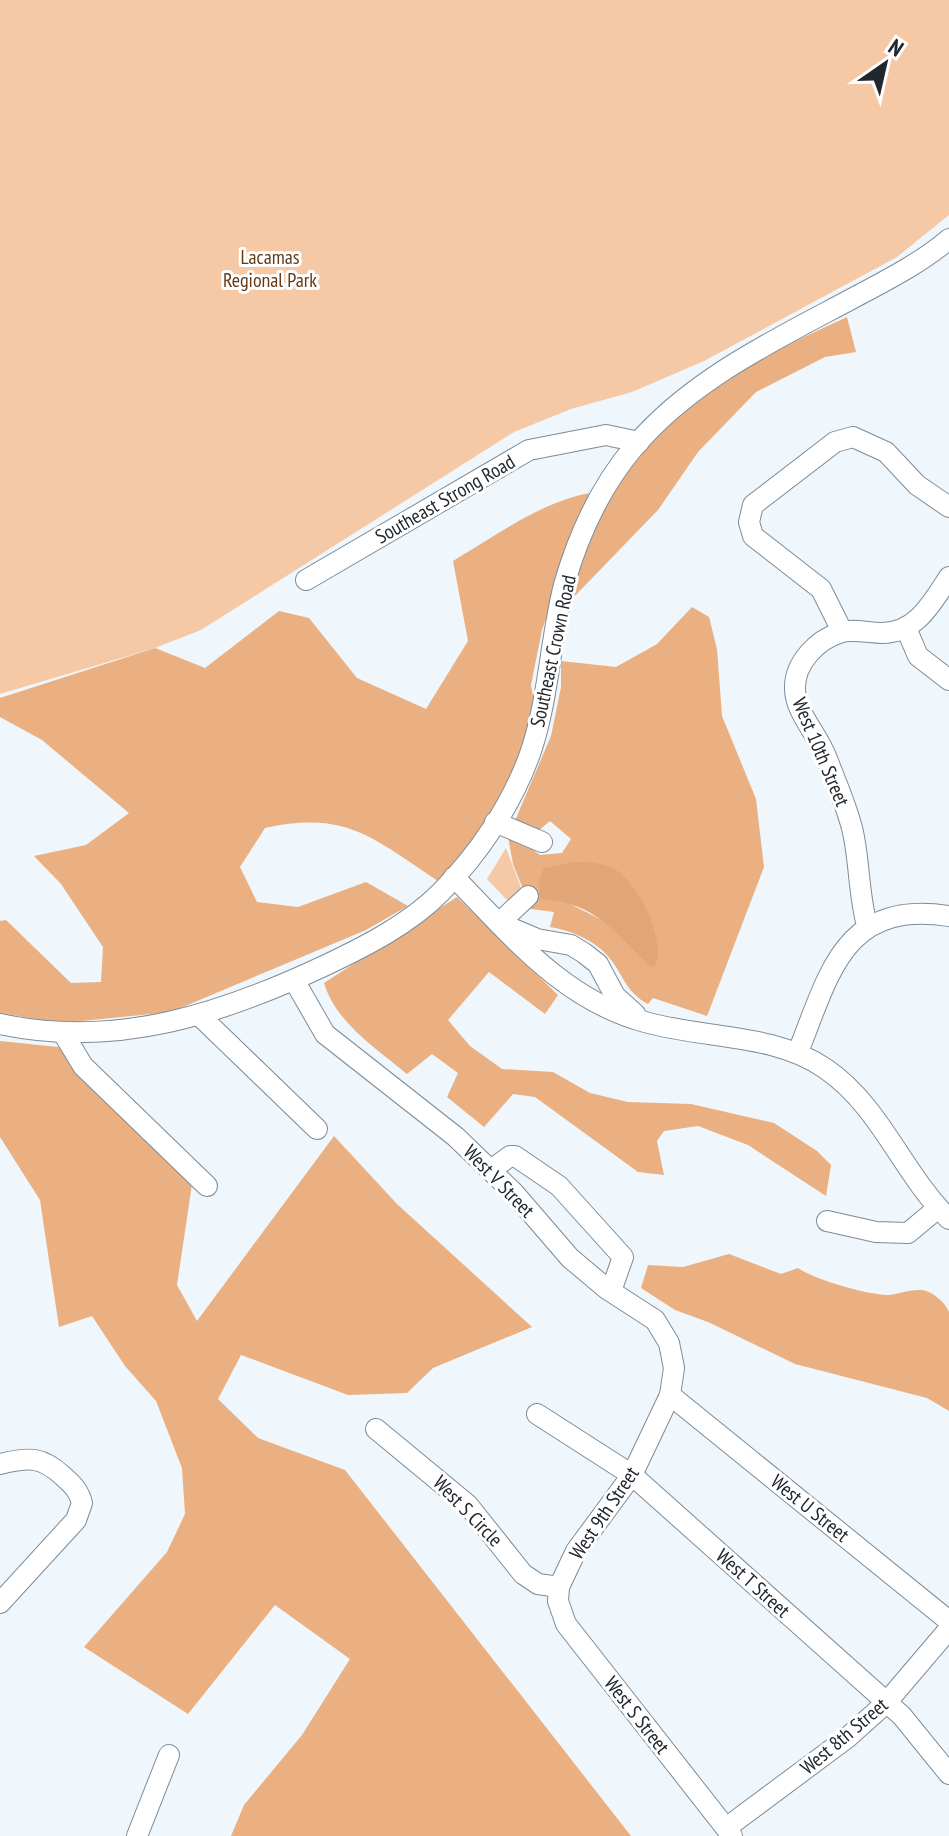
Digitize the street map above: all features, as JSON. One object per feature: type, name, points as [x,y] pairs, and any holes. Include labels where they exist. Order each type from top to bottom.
[{"type":"street","name":"Southeast Crown Road","points":[[0,1024],[63,1033],[150,1029],[200,1016],[294,980],[395,927],[432,900],[454,877],[495,822],[530,753],[542,711],[564,586],[571,564],[602,492],[639,442],[682,400],[713,377],[947,247]]},
{"type":"street","name":"Southeast Strong Road","points":[[306,580],[529,450],[606,435],[639,442]]},
{"type":"street","points":[[949,507],[917,485],[886,452],[863,438],[843,437],[758,499],[753,505],[749,522],[759,544],[821,589],[842,631],[882,633],[906,628],[921,617],[949,577]]},
{"type":"street","points":[[906,628],[918,656],[949,680]]},
{"type":"street","name":"West 10th Street","points":[[842,631],[822,642],[806,657],[795,690],[799,706],[826,755],[852,830],[859,894],[867,925]]},
{"type":"street","points":[[495,822],[542,842]]},
{"type":"street","points":[[454,877],[533,959],[569,988],[606,1008],[644,1022],[798,1052],[828,1070],[862,1100],[943,1213],[908,1233],[876,1232],[827,1221]]},
{"type":"street","points":[[499,923],[528,896]]},
{"type":"street","points":[[798,1052],[832,967],[846,945],[867,925],[904,915],[949,916]]},
{"type":"street","points":[[499,923],[537,939],[571,945],[584,953],[598,964],[615,996],[644,1022]]},
{"type":"street","name":"West V Street","points":[[294,980],[325,1034],[456,1137],[491,1170],[570,1258],[611,1291],[649,1315],[663,1332],[673,1355],[670,1395]]},
{"type":"street","points":[[200,1016],[317,1129]]},
{"type":"street","points":[[63,1033],[83,1066],[207,1186]]},
{"type":"street","points":[[491,1170],[510,1156],[515,1156],[559,1186],[623,1257],[611,1291]]},
{"type":"street","name":"West 9th Street","points":[[559,1587],[576,1551],[632,1475],[670,1395]]},
{"type":"street","name":"West U Street","points":[[670,1395],[949,1621]]},
{"type":"street","name":"West T Street","points":[[537,1414],[632,1475],[886,1703],[921,1737],[949,1774]]},
{"type":"street","name":"West S Circle","points":[[376,1429],[468,1505],[523,1574],[538,1584],[559,1587]]},
{"type":"street","points":[[0,1464],[34,1458],[50,1463],[75,1487],[82,1503],[76,1520],[0,1603]]},
{"type":"street","name":"West S Street","points":[[559,1587],[558,1601],[566,1624],[729,1832]]},
{"type":"street","name":"West 8th Street","points":[[729,1832],[886,1703],[949,1629]]},
{"type":"street","points":[[137,1836],[169,1755]]},
{"type":"green space","name":"Lacamas Regional Park","points":[[0,0],[949,0],[949,215],[897,257],[704,361],[632,392],[571,409],[514,432],[201,630],[155,648],[0,694]]},
{"type":"green space","points":[[506,848],[529,909],[521,915],[487,879]]},
{"type":"shaded area","points":[[847,317],[856,352],[825,357],[756,392],[698,452],[658,510],[568,603],[603,508],[639,450],[664,425],[721,382]]},
{"type":"shaded area","points":[[589,493],[542,630],[531,685],[535,707],[512,776],[475,838],[438,881],[358,832],[317,823],[265,828],[240,867],[257,902],[298,907],[366,882],[408,906],[366,930],[171,1012],[62,1023],[0,1013],[0,921],[6,920],[71,983],[101,982],[103,947],[61,884],[34,856],[86,845],[129,813],[42,740],[0,717],[0,698],[155,648],[205,668],[279,611],[309,618],[357,678],[426,709],[468,641],[453,561],[536,512]]},
{"type":"shaded area","points":[[692,607],[709,617],[717,649],[722,716],[756,799],[764,867],[707,1016],[653,998],[648,1004],[634,994],[595,944],[565,930],[550,927],[554,912],[531,909],[513,864],[508,837],[551,736],[561,687],[561,661],[616,667],[657,644]],"holes":[[[550,821],[571,839],[562,853],[540,855],[524,843]],[[564,901],[649,917],[656,964],[651,966],[610,924]]]},
{"type":"shaded area","points":[[576,862],[614,869],[635,890],[654,928],[658,953],[656,965],[651,967],[603,921],[590,913],[576,906],[540,899],[539,880],[544,868]]},
{"type":"shaded area","points":[[457,897],[558,995],[545,1014],[489,972],[448,1020],[470,1046],[502,1069],[553,1072],[590,1093],[628,1102],[691,1104],[774,1123],[817,1151],[831,1165],[826,1196],[748,1145],[698,1126],[664,1131],[657,1141],[664,1175],[638,1172],[535,1097],[513,1094],[484,1127],[447,1097],[458,1073],[432,1054],[407,1074],[383,1055],[338,1011],[324,983]]},
{"type":"shaded area","points":[[0,1041],[68,1048],[66,1059],[192,1184],[177,1285],[197,1321],[334,1136],[397,1204],[532,1327],[433,1368],[407,1393],[348,1395],[241,1355],[218,1399],[258,1438],[345,1470],[631,1836],[231,1836],[244,1805],[302,1735],[350,1659],[275,1605],[188,1714],[84,1647],[167,1552],[185,1514],[182,1468],[156,1401],[125,1366],[92,1316],[59,1327],[40,1200],[0,1137]]},
{"type":"shaded area","points":[[729,1254],[781,1274],[798,1268],[864,1292],[885,1295],[921,1290],[933,1295],[949,1312],[949,1411],[927,1398],[795,1364],[708,1322],[675,1310],[641,1288],[648,1265],[683,1267]]}]
